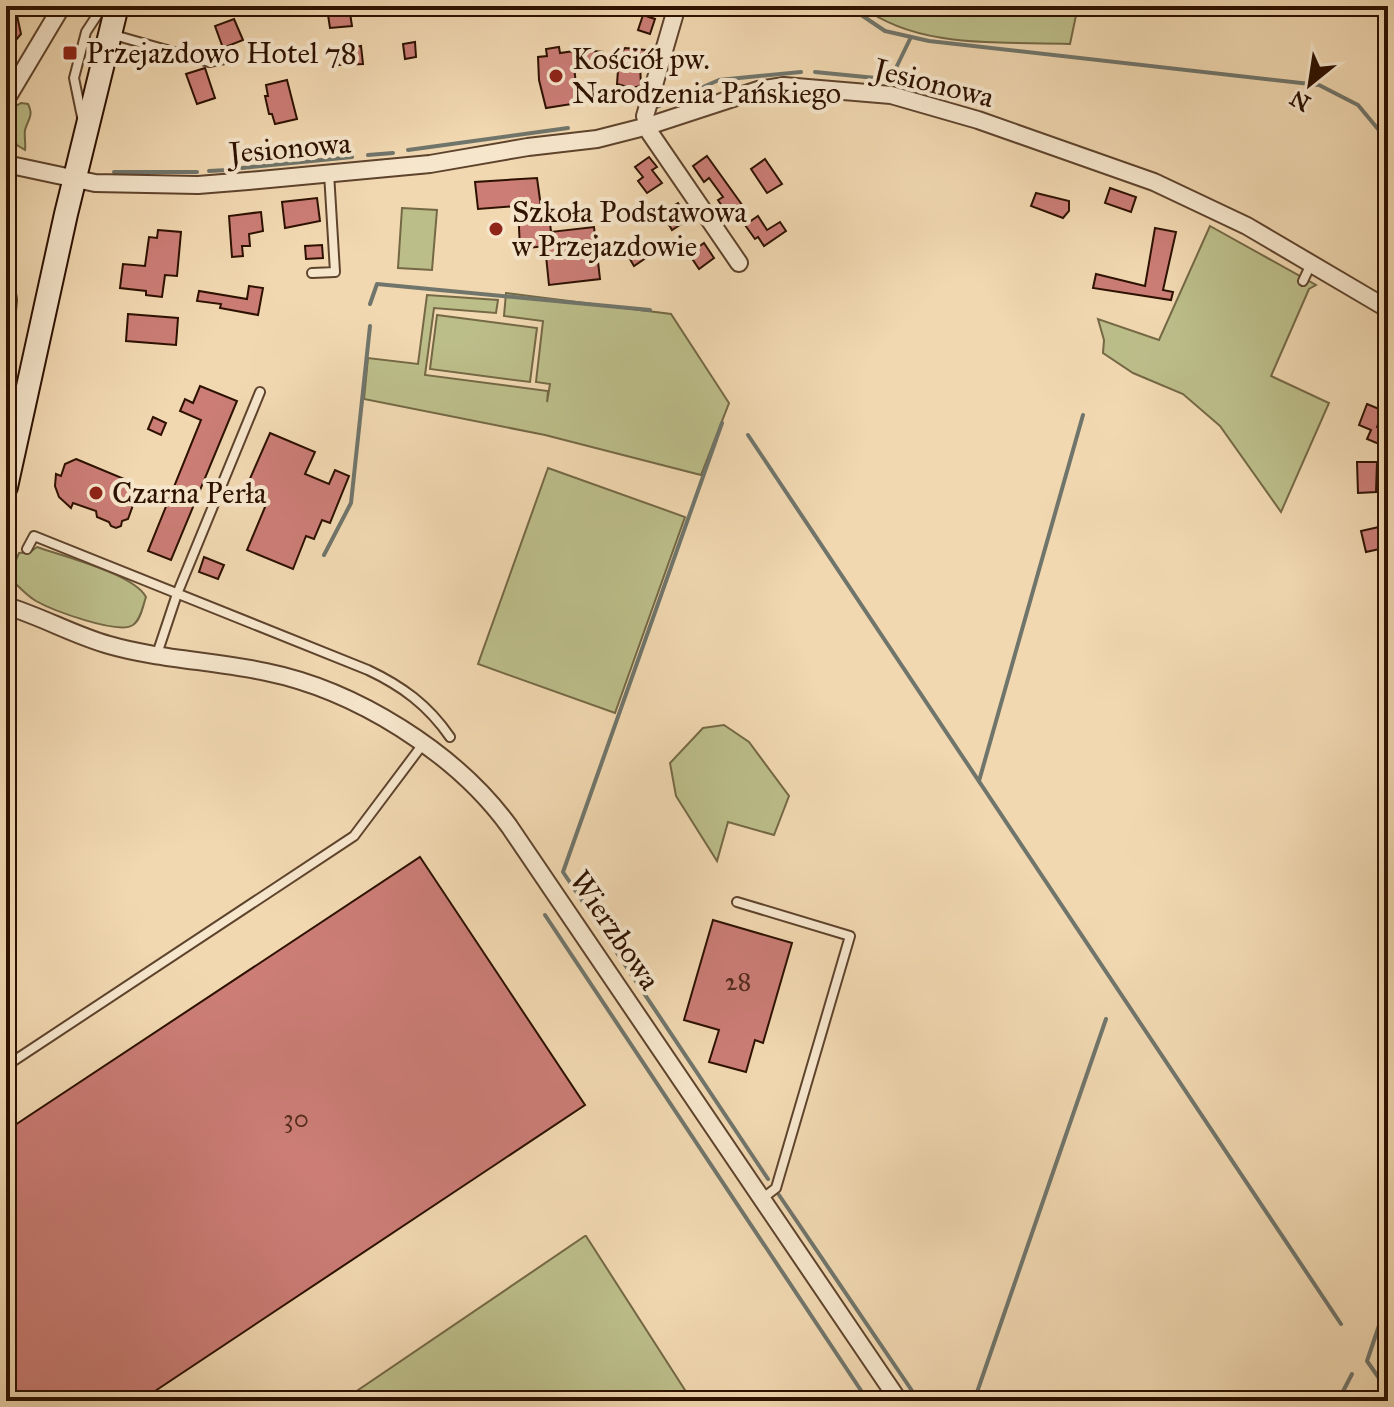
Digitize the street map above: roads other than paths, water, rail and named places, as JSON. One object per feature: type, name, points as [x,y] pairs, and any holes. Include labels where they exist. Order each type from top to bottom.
[{"type":"main road","points":[[6,487],[74,179],[117,6]]},
{"type":"street","points":[[6,100],[62,6]]},
{"type":"street","points":[[677,6],[645,116],[648,126],[739,263]]},
{"type":"street","name":"Jesionowa","points":[[6,164],[95,183],[198,185],[430,164],[597,139],[648,126],[758,90],[784,86],[891,95],[965,115],[1154,182],[1247,226],[1388,309]]},
{"type":"street","points":[[6,287],[6,321]]},
{"type":"street","name":"Wierzbowa","points":[[6,606],[111,646],[266,672],[342,696],[423,744],[497,809],[593,946],[899,1401]]},
{"type":"lane","points":[[85,133],[74,78],[86,32],[103,6]]},
{"type":"lane","points":[[109,33],[209,62],[224,59]]},
{"type":"lane","points":[[312,273],[335,272],[329,173]]},
{"type":"lane","points":[[1303,281],[1311,264]]},
{"type":"lane","points":[[157,654],[177,594],[260,392]]},
{"type":"lane","points":[[27,549],[34,536],[397,684],[418,699],[450,737]]},
{"type":"lane","points":[[6,1066],[354,836],[423,744]]},
{"type":"lane","points":[[737,902],[850,936],[776,1188],[763,1198]]},
{"type":"waterway","points":[[848,6],[885,31],[929,41],[1319,85],[1358,105],[1388,141]]},
{"type":"waterway","points":[[815,72],[886,79],[894,72],[911,37]]},
{"type":"waterway","points":[[657,107],[719,80],[801,72]]},
{"type":"waterway","points":[[408,150],[568,128]]},
{"type":"waterway","points":[[368,155],[393,153]]},
{"type":"waterway","points":[[242,168],[352,157]]},
{"type":"waterway","points":[[209,171],[228,170]]},
{"type":"waterway","points":[[114,172],[197,172]]},
{"type":"waterway","points":[[370,304],[377,284],[650,310]]},
{"type":"waterway","points":[[324,555],[351,503],[370,326]]},
{"type":"waterway","points":[[979,781],[1083,415]]},
{"type":"waterway","points":[[722,423],[563,872],[768,1179]]},
{"type":"waterway","points":[[748,435],[1341,1324]]},
{"type":"waterway","points":[[545,915],[868,1401]]},
{"type":"waterway","points":[[974,1401],[1106,1019]]},
{"type":"waterway","points":[[779,1195],[919,1401]]},
{"type":"waterway","points":[[1388,1299],[1367,1361],[1388,1391]]},
{"type":"waterway","points":[[1338,1401],[1352,1374]]},
{"type":"place","name":"Przejazdowo Hotel 78","points":[[70,53]]},
{"type":"place","name":"Kościół pw. Narodzenia Pańskiego","points":[[556,76]]},
{"type":"place","name":"Szkoła Podstawowa w Przejazdowie","points":[[496,229]]},
{"type":"place","name":"Czarna Perła","points":[[96,493]]}]
